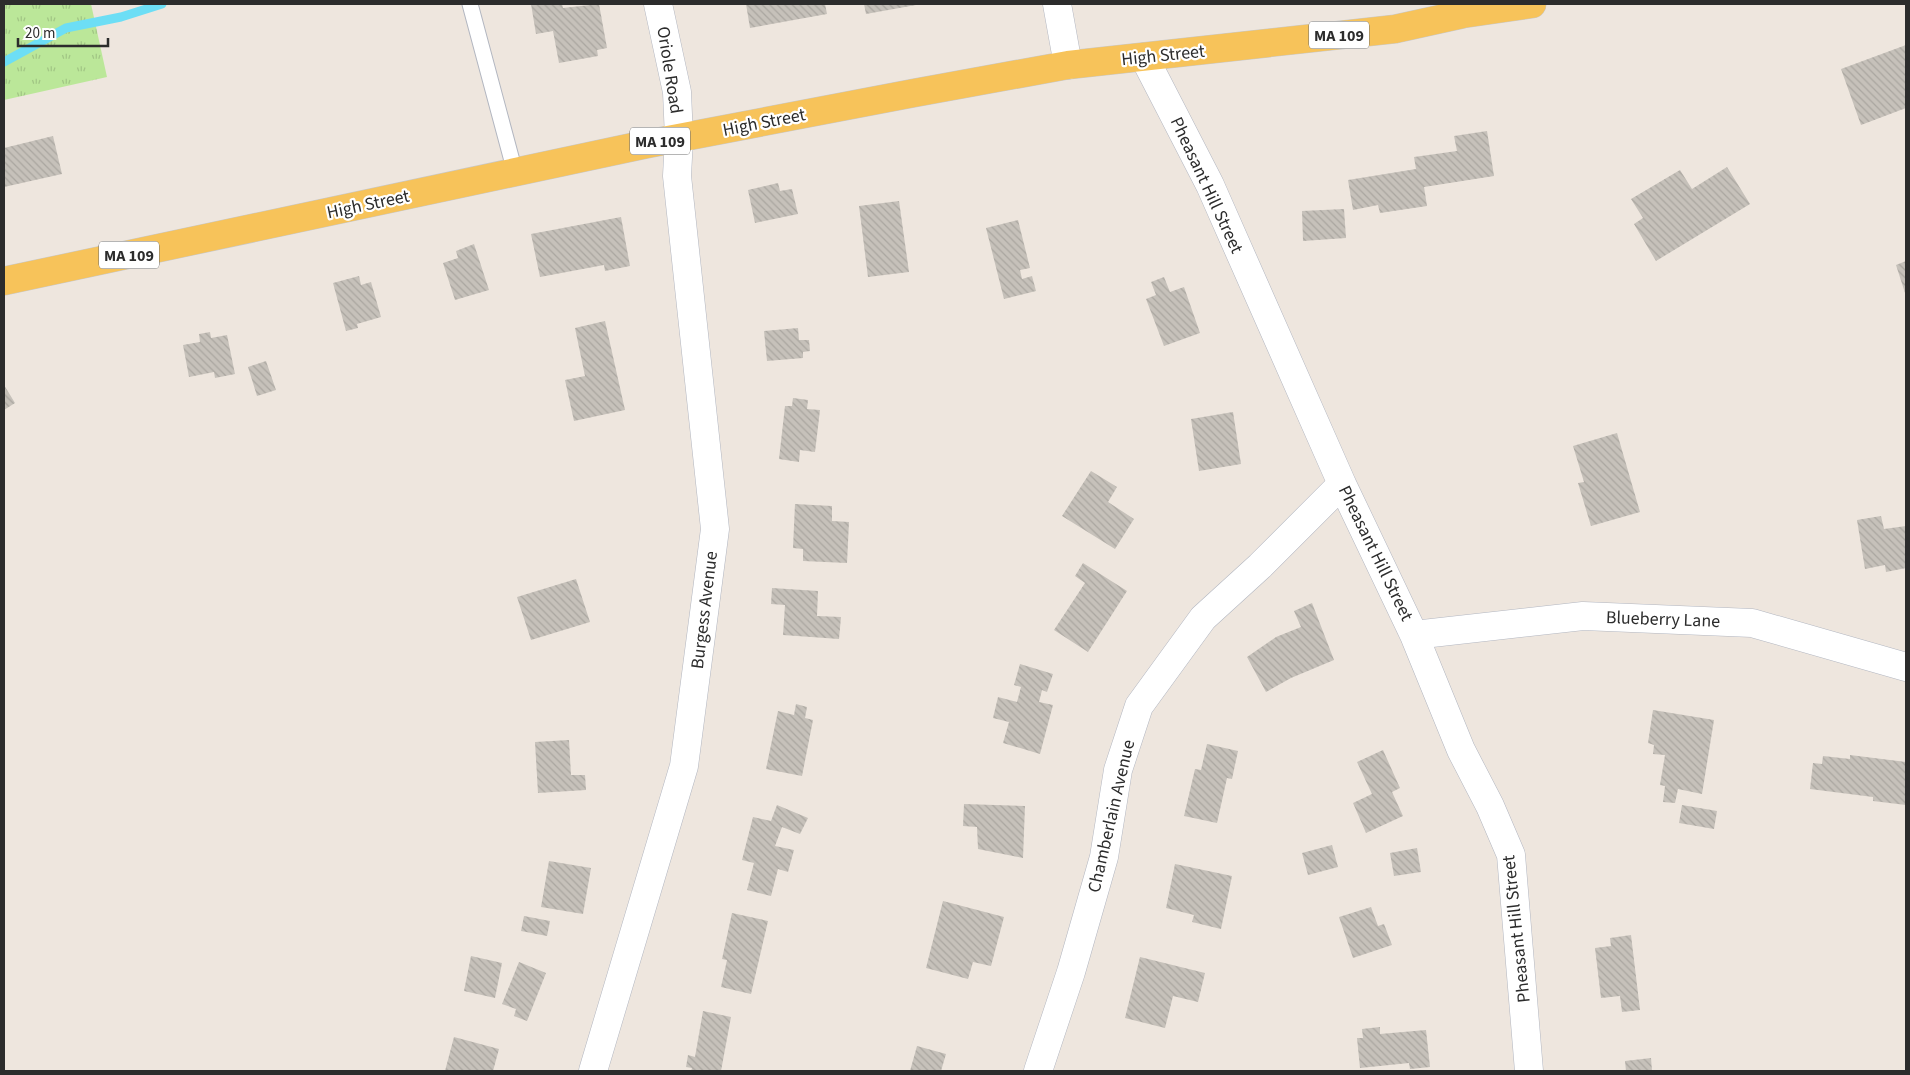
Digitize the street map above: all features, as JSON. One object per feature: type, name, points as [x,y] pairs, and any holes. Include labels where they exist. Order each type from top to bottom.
[{"type":"main road","name":"High Street","points":[[4,281],[679,138],[1068,65],[1395,29],[1463,14],[1532,4]]},
{"type":"street","name":"Oriole Road","points":[[658,4],[678,92],[679,138]]},
{"type":"street","points":[[1058,4],[1068,65]]},
{"type":"street","name":"Pheasant Hill Street","points":[[1144,57],[1210,185],[1342,484],[1414,635],[1461,750],[1490,806],[1510,855],[1529,1071]]},
{"type":"street","name":"Burgess Avenue","points":[[593,1071],[684,766],[715,529],[677,176],[679,138]]},
{"type":"street","name":"Chamberlain Avenue","points":[[1038,1071],[1071,972],[1104,857],[1118,770],[1139,706],[1203,618],[1260,566],[1342,484]]},
{"type":"street","name":"Blueberry Lane","points":[[1414,635],[1583,616],[1752,623],[1906,667]]},
{"type":"lane","points":[[470,4],[515,172]]},
{"type":"green space","points":[[4,4],[91,4],[107,77],[4,100]]},
{"type":"building","points":[[531,4],[562,4],[563,8],[599,4],[607,48],[597,50],[598,56],[559,63],[553,31],[536,34]]},
{"type":"building","points":[[746,4],[825,4],[827,14],[750,28]]},
{"type":"building","points":[[864,4],[916,4],[916,5],[866,14]]},
{"type":"building","points":[[1906,45],[1906,108],[1861,125],[1841,69]]},
{"type":"building","points":[[1487,131],[1494,176],[1424,187],[1427,206],[1380,213],[1378,205],[1353,210],[1348,180],[1416,169],[1414,157],[1457,151],[1454,136]]},
{"type":"building","points":[[53,136],[62,174],[4,187],[4,148]]},
{"type":"building","points":[[1727,167],[1750,204],[1656,261],[1634,224],[1643,218],[1631,199],[1680,170],[1692,189]]},
{"type":"building","points":[[778,183],[780,191],[792,189],[798,214],[755,223],[748,190]]},
{"type":"building","points":[[899,201],[909,272],[868,277],[859,206]]},
{"type":"building","points":[[1344,209],[1346,238],[1303,241],[1302,211]]},
{"type":"building","points":[[621,217],[630,266],[605,271],[604,265],[540,277],[531,234]]},
{"type":"building","points":[[1018,220],[1030,268],[1020,270],[1022,279],[1032,276],[1036,291],[1004,299],[986,228]]},
{"type":"building","points":[[474,244],[489,290],[455,300],[443,263],[458,258],[456,251]]},
{"type":"building","points":[[1906,261],[1906,296],[1896,265]]},
{"type":"building","points":[[359,276],[361,285],[371,282],[381,317],[357,324],[358,328],[346,331],[333,283]]},
{"type":"building","points":[[1164,277],[1170,292],[1184,287],[1200,333],[1164,346],[1146,299],[1156,295],[1151,282]]},
{"type":"building","points":[[605,321],[625,410],[574,421],[565,380],[585,376],[575,328]]},
{"type":"building","points":[[798,328],[799,340],[809,340],[810,351],[803,352],[803,358],[767,361],[764,331]]},
{"type":"building","points":[[210,332],[211,338],[227,335],[235,374],[215,378],[214,372],[189,377],[183,345],[200,342],[199,334]]},
{"type":"building","points":[[266,361],[276,390],[257,396],[248,367]]},
{"type":"building","points":[[4,385],[15,403],[4,410]]},
{"type":"building","points":[[793,398],[808,400],[807,409],[820,410],[815,452],[800,450],[799,462],[779,459],[785,406],[792,406]]},
{"type":"building","points":[[1233,412],[1241,464],[1199,471],[1191,419]]},
{"type":"building","points":[[1617,433],[1640,512],[1591,526],[1578,483],[1584,482],[1573,446]]},
{"type":"building","points":[[1091,471],[1117,487],[1108,502],[1134,519],[1115,549],[1062,516]]},
{"type":"building","points":[[795,504],[832,506],[832,521],[849,522],[847,563],[803,561],[803,549],[793,548]]},
{"type":"building","points":[[1881,516],[1884,529],[1906,526],[1906,568],[1886,572],[1885,565],[1865,569],[1857,520]]},
{"type":"building","points":[[1083,563],[1127,591],[1088,652],[1054,630],[1085,583],[1075,576]]},
{"type":"building","points":[[576,579],[590,622],[531,640],[517,597]]},
{"type":"building","points":[[772,588],[818,591],[817,616],[841,617],[839,639],[783,635],[785,605],[771,604]]},
{"type":"building","points":[[1312,603],[1334,660],[1291,678],[1266,692],[1247,657],[1276,637],[1301,627],[1294,611]]},
{"type":"building","points":[[1020,664],[1053,674],[1047,692],[1042,690],[1039,702],[1053,705],[1040,754],[1003,743],[1009,722],[993,718],[998,697],[1017,702],[1021,687],[1014,685]]},
{"type":"building","points":[[796,704],[807,707],[805,718],[813,720],[802,776],[766,769],[778,711],[794,715]]},
{"type":"building","points":[[1653,710],[1714,720],[1702,794],[1678,789],[1675,803],[1663,802],[1665,786],[1660,785],[1665,755],[1653,754],[1654,745],[1648,743]]},
{"type":"building","points":[[569,740],[571,775],[585,775],[586,790],[538,793],[535,742]]},
{"type":"building","points":[[1207,744],[1238,751],[1232,779],[1227,778],[1217,823],[1184,816],[1195,769],[1201,770]]},
{"type":"building","points":[[1383,750],[1400,788],[1392,792],[1403,816],[1366,833],[1353,803],[1372,794],[1357,762]]},
{"type":"building","points":[[1850,755],[1906,762],[1906,805],[1873,801],[1873,797],[1810,789],[1813,763],[1822,764],[1823,756],[1850,759]]},
{"type":"building","points":[[964,804],[1025,806],[1023,858],[978,849],[977,827],[963,826]]},
{"type":"building","points":[[777,805],[808,818],[800,834],[782,827],[775,846],[794,850],[788,872],[778,869],[771,896],[747,890],[754,863],[742,860],[753,817],[771,821]]},
{"type":"building","points":[[1682,805],[1717,811],[1714,829],[1679,823]]},
{"type":"building","points":[[1332,845],[1338,867],[1308,875],[1302,853]]},
{"type":"building","points":[[1417,848],[1421,872],[1394,876],[1390,853]]},
{"type":"building","points":[[549,861],[591,868],[583,914],[541,907]]},
{"type":"building","points":[[1175,864],[1232,876],[1221,929],[1192,922],[1194,915],[1166,908]]},
{"type":"building","points":[[943,901],[1004,917],[991,966],[973,962],[968,979],[926,968]]},
{"type":"building","points":[[1371,907],[1378,926],[1384,924],[1392,945],[1353,958],[1339,917]]},
{"type":"building","points":[[732,913],[768,921],[751,994],[721,987],[727,960],[722,959]]},
{"type":"building","points":[[524,916],[550,921],[547,936],[521,931]]},
{"type":"building","points":[[1631,935],[1640,1010],[1622,1012],[1620,996],[1601,998],[1595,948],[1611,946],[1610,938]]},
{"type":"building","points":[[471,956],[502,963],[495,998],[464,991]]},
{"type":"building","points":[[1140,957],[1205,973],[1198,1002],[1173,996],[1165,1028],[1125,1018]]},
{"type":"building","points":[[519,962],[546,973],[527,1021],[514,1016],[516,1009],[502,1004]]},
{"type":"building","points":[[703,1011],[731,1017],[721,1071],[691,1071],[692,1068],[686,1067],[688,1055],[695,1057]]},
{"type":"building","points":[[1380,1027],[1380,1034],[1426,1030],[1430,1067],[1410,1069],[1409,1063],[1360,1068],[1357,1038],[1363,1038],[1362,1029]]},
{"type":"building","points":[[454,1037],[499,1049],[493,1071],[445,1071]]},
{"type":"building","points":[[917,1046],[946,1054],[941,1071],[910,1071]]},
{"type":"building","points":[[1651,1058],[1652,1071],[1626,1071],[1625,1061]]},
{"type":"waterway","points":[[4,62],[66,28],[121,17],[162,4]]}]
